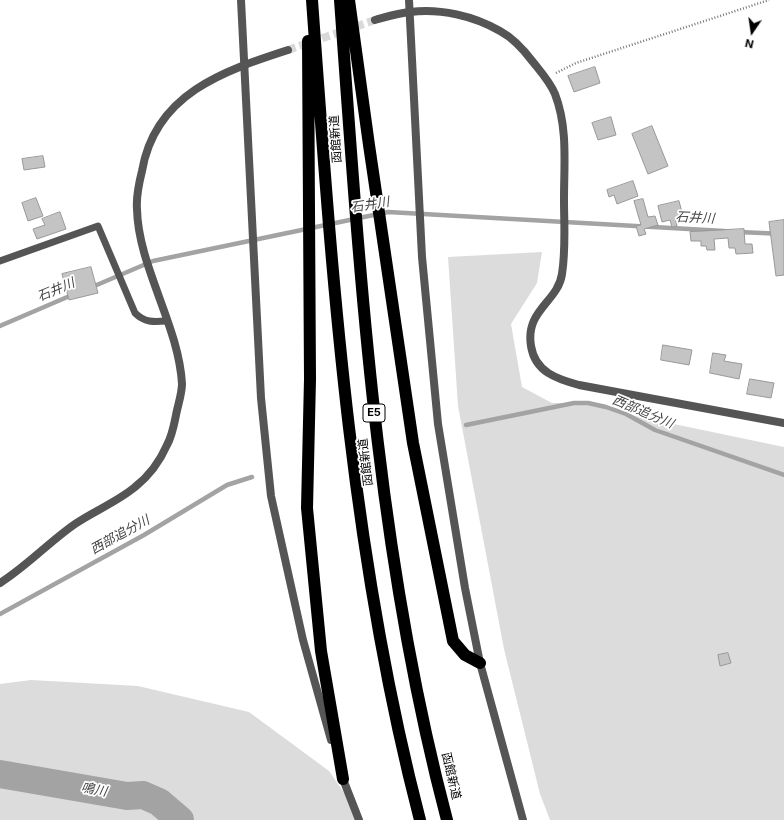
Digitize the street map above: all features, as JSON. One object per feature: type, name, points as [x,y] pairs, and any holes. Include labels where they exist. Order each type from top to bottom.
[{"type":"highway","points":[[309,0],[307,128],[310,379],[308,508],[321,651],[342,779]]},
{"type":"highway","name":"函館新道","points":[[312,0],[338,330],[354,475],[372,594],[390,688],[420,820]]},
{"type":"highway","name":"函館新道","points":[[340,0],[365,320],[380,473],[398,591],[419,699],[447,820]]},
{"type":"highway","points":[[349,0],[414,450],[453,641],[465,655],[480,663]]},
{"type":"street","points":[[241,0],[261,398],[270,496],[303,640],[342,779],[359,820]]},
{"type":"street","points":[[409,0],[422,257],[437,417],[465,588],[480,663],[523,820]]},
{"type":"street","points":[[375,20],[410,12],[437,11],[467,17],[501,31],[523,49],[546,78],[554,93],[563,127],[565,148],[565,234],[562,276],[552,294],[533,321],[531,334],[534,356],[544,372],[559,380],[579,385],[784,423]]},
{"type":"street","points":[[0,583],[17,572],[74,525],[136,487],[155,466],[168,444],[173,430],[182,385],[167,321],[143,246],[137,210],[144,160],[153,136],[169,110],[187,94],[244,64],[288,50]]},
{"type":"lane","points":[[0,262],[98,226],[135,313],[140,318],[151,322],[167,321]]},
{"type":"path","points":[[546,78],[576,63],[769,0]]},
{"type":"shaded area","points":[[542,252],[537,283],[511,324],[522,387],[552,403],[588,403],[626,414],[784,447],[784,820],[550,820],[540,794],[504,649],[458,406],[448,257]]},
{"type":"shaded area","points":[[31,680],[138,686],[249,712],[329,771],[363,820],[0,820],[0,684]]},
{"type":"building","points":[[595,67],[600,83],[574,92],[568,76]]},
{"type":"building","points":[[611,117],[616,135],[598,140],[592,123]]},
{"type":"building","points":[[652,126],[668,166],[648,174],[632,134]]},
{"type":"building","points":[[43,156],[45,167],[24,170],[22,159]]},
{"type":"building","points":[[633,181],[638,196],[617,204],[614,195],[609,197],[607,190]]},
{"type":"building","points":[[36,198],[43,216],[28,221],[22,203]]},
{"type":"building","points":[[643,199],[648,217],[655,216],[658,225],[644,229],[646,234],[639,236],[636,226],[641,225],[634,201]]},
{"type":"building","points":[[679,201],[683,216],[675,218],[677,226],[672,227],[670,220],[662,222],[658,206]]},
{"type":"building","points":[[60,212],[66,229],[37,239],[33,229],[45,225],[42,219]]},
{"type":"building","points":[[784,220],[784,275],[776,276],[769,222]]},
{"type":"building","points":[[744,229],[745,244],[752,244],[753,253],[736,254],[735,248],[729,248],[728,238],[714,239],[715,250],[707,250],[706,246],[701,246],[701,241],[691,241],[690,232]]},
{"type":"building","points":[[91,267],[98,293],[69,300],[62,274]]},
{"type":"building","points":[[663,345],[692,350],[689,365],[661,360]]},
{"type":"building","points":[[713,353],[726,355],[724,361],[742,364],[739,379],[710,373]]},
{"type":"building","points":[[750,379],[774,383],[771,398],[747,394]]},
{"type":"building","points":[[728,653],[731,663],[720,666],[718,655]]},
{"type":"waterway","name":"石井川","points":[[92,287],[153,261],[388,212],[724,231]]},
{"type":"waterway","name":"石井川","points":[[739,232],[784,234]]},
{"type":"waterway","name":"石井川","points":[[0,326],[72,295]]},
{"type":"waterway","name":"西部追分川","points":[[466,425],[574,403],[588,403],[626,414],[655,430],[784,475]]},
{"type":"waterway","name":"西部追分川","points":[[0,614],[144,535],[227,485],[252,477]]},
{"type":"waterway","name":"鳴川","points":[[0,774],[127,796],[143,795],[159,802],[180,820]]},
{"type":"tunnel","points":[[288,50],[375,20]]}]
